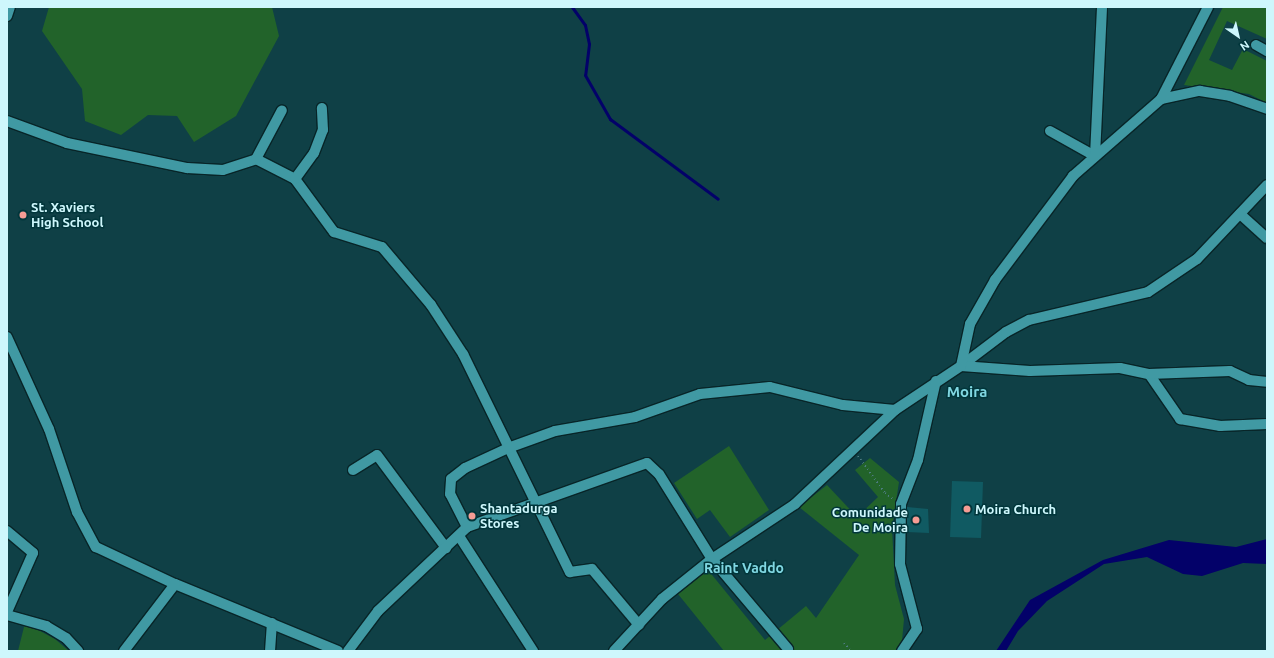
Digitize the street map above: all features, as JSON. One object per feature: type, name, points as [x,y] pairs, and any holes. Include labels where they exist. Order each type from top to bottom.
[{"type":"street","points":[[7,16],[10,7]]},
{"type":"street","points":[[1095,156],[1102,7]]},
{"type":"street","points":[[961,366],[970,324],[995,280],[1073,176],[1161,99],[1208,7]]},
{"type":"street","points":[[1256,45],[1267,51]]},
{"type":"street","points":[[1161,99],[1200,91],[1230,96],[1267,109]]},
{"type":"street","points":[[295,179],[314,153],[323,130],[322,108]]},
{"type":"street","points":[[7,121],[67,143],[187,168],[223,170],[256,158],[282,110]]},
{"type":"street","points":[[1050,131],[1095,156]]},
{"type":"street","points":[[256,158],[295,179],[334,232],[382,247],[431,305],[463,354],[570,572],[592,569],[638,625]]},
{"type":"street","points":[[614,651],[662,599],[712,559],[795,504],[855,451],[895,410],[936,381],[961,366],[1006,332],[1029,320],[1148,292],[1197,258],[1267,185]]},
{"type":"street","points":[[1240,214],[1267,238]]},
{"type":"street","points":[[7,337],[49,428],[76,512],[96,547],[175,584],[338,651]]},
{"type":"street","points":[[961,366],[1030,371],[1120,368],[1149,374],[1230,371],[1249,380],[1267,382]]},
{"type":"street","points":[[1149,374],[1180,420],[1220,426],[1267,424]]},
{"type":"street","points":[[902,651],[917,628],[900,564],[901,504],[918,460],[936,381]]},
{"type":"street","points":[[467,527],[450,494],[452,479],[465,468],[508,448],[555,431],[635,417],[700,394],[770,387],[843,405],[895,410]]},
{"type":"street","points":[[353,470],[377,455],[446,548]]},
{"type":"street","points":[[348,651],[378,611],[467,527],[536,501],[647,463],[659,474],[712,559],[788,649]]},
{"type":"street","points":[[7,531],[33,553],[7,614],[46,626],[66,638],[78,651]]},
{"type":"street","points":[[459,536],[533,651]]},
{"type":"street","points":[[124,651],[175,584]]},
{"type":"street","points":[[270,651],[272,623]]},
{"type":"path","points":[[855,451],[885,493],[901,504]]},
{"type":"path","points":[[844,643],[851,651]]},
{"type":"green space","points":[[49,7],[272,7],[279,36],[236,116],[194,142],[177,116],[148,115],[121,135],[85,121],[82,89],[42,31]]},
{"type":"green space","points":[[1223,7],[1267,7],[1267,39],[1227,21],[1209,60],[1232,70],[1243,49],[1267,61],[1267,103],[1249,94],[1184,85]]},
{"type":"green space","points":[[729,446],[769,510],[730,537],[710,510],[697,519],[674,483]]},
{"type":"green space","points":[[870,458],[899,482],[892,528],[895,585],[904,619],[902,641],[895,651],[724,651],[678,594],[708,570],[765,640],[806,606],[816,618],[859,555],[799,507],[827,485],[857,517],[878,497],[855,470]]},
{"type":"green space","points":[[25,623],[55,639],[69,651],[18,651]]},
{"type":"shaded area","points":[[1267,539],[1267,564],[1243,563],[1202,576],[1183,574],[1147,557],[1104,564],[1047,601],[1018,631],[1006,651],[996,651],[1030,600],[1103,560],[1169,540],[1236,547]]},
{"type":"building","name":"Moira Church","points":[[952,481],[983,482],[981,538],[950,537]]},
{"type":"building","name":"Comunidade De Moira","points":[[907,507],[928,509],[929,533],[907,532]]},
{"type":"waterway","points":[[572,7],[585,25],[589,44],[585,75],[610,119],[718,199]]},
{"type":"place","name":"St. Xaviers High School","points":[[23,215]]},
{"type":"place","name":"Moira Church","points":[[967,509]]},
{"type":"place","name":"Shantadurga Stores","points":[[472,516]]},
{"type":"place","name":"Comunidade De Moira","points":[[916,520]]},
{"type":"district","name":"Moira","points":[[967,392]]},
{"type":"district","name":"Raint Vaddo","points":[[744,568]]}]
